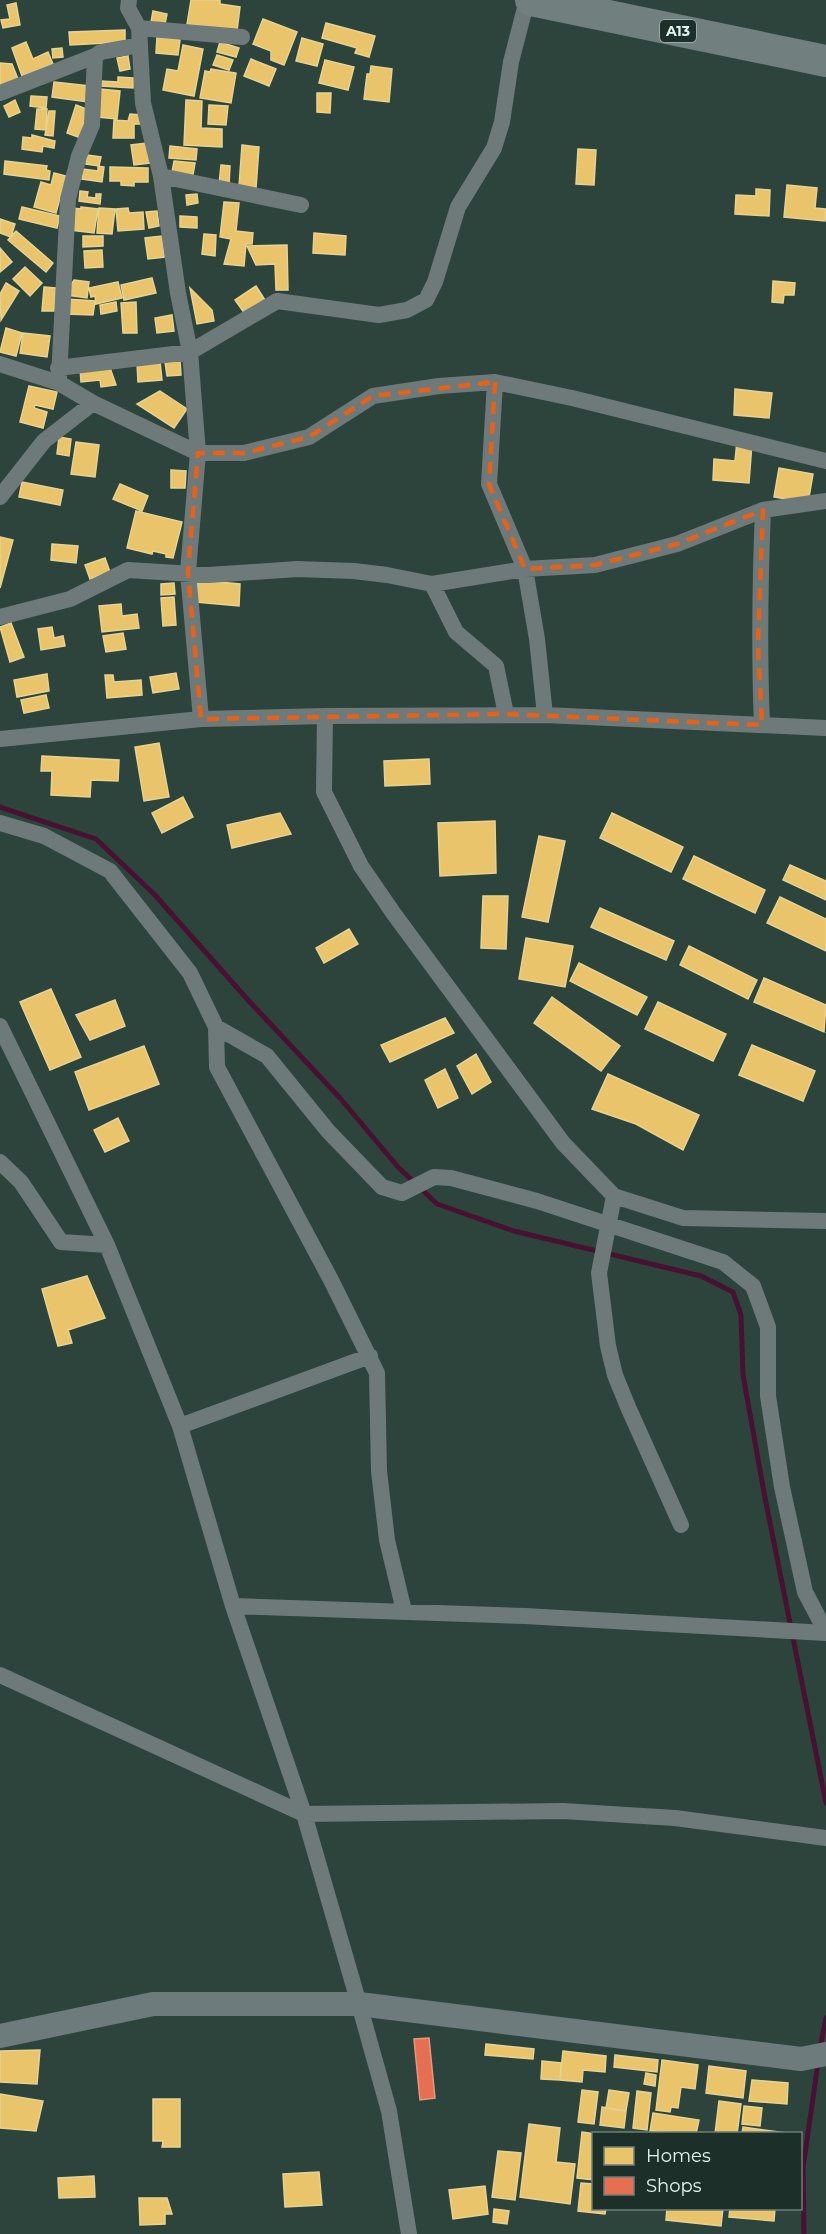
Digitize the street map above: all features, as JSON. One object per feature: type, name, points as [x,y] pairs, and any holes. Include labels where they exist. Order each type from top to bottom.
[{"type":"highway","name":"A13","points":[[529,0],[826,61]]},
{"type":"main road","points":[[0,2036],[153,2004],[359,2004],[801,2059],[826,2054]]},
{"type":"street","points":[[129,0],[128,8],[139,28],[143,103],[161,176],[178,293],[190,352],[198,453],[188,572],[201,718]]},
{"type":"street","points":[[0,364],[59,376],[190,352],[259,314],[277,301],[379,315],[407,310],[426,300],[435,282],[458,207],[494,148],[502,122],[511,62],[529,0]]},
{"type":"street","points":[[139,28],[242,37]]},
{"type":"street","points":[[0,93],[101,52],[140,45]]},
{"type":"street","points":[[59,376],[68,199],[79,156],[92,124],[95,56]]},
{"type":"street","points":[[161,176],[301,205]]},
{"type":"street","points":[[59,376],[93,403],[198,453],[244,453],[309,436],[373,396],[439,386],[495,382],[572,398],[826,461]]},
{"type":"street","points":[[495,382],[489,484],[525,569],[537,639],[545,715]]},
{"type":"street","points":[[0,497],[44,441],[93,403]]},
{"type":"street","points":[[0,616],[70,599],[128,570],[208,575],[297,569],[354,571],[387,574],[432,584],[525,569],[595,565],[677,544],[763,510],[826,501]]},
{"type":"street","points":[[762,725],[758,645],[762,612],[763,510]]},
{"type":"street","points":[[432,584],[456,632],[496,666],[506,714]]},
{"type":"street","points":[[0,739],[201,718],[325,716],[506,714],[826,728]]},
{"type":"street","points":[[325,716],[324,792],[362,866],[489,1045],[563,1143],[614,1196],[683,1218],[826,1221]]},
{"type":"street","points":[[0,823],[44,836],[110,871],[190,974],[216,1026],[217,1067],[377,1373],[380,1396],[380,1471],[387,1540],[404,1611]]},
{"type":"street","points":[[0,1026],[107,1245],[180,1426],[233,1606],[304,1814],[359,2004],[389,2111],[409,2234]]},
{"type":"street","points":[[216,1026],[267,1056],[328,1131],[382,1187],[402,1193],[434,1177],[451,1178],[537,1201],[607,1232],[723,1262],[753,1286],[768,1327],[768,1396],[782,1487],[805,1592],[826,1632],[404,1611],[233,1606]]},
{"type":"street","points":[[0,1162],[21,1182],[61,1242],[107,1245]]},
{"type":"street","points":[[614,1196],[599,1273],[608,1346],[615,1375],[681,1525]]},
{"type":"street","points":[[180,1426],[370,1356]]},
{"type":"street","points":[[0,1675],[304,1814],[563,1811],[675,1818],[823,1837]]},
{"type":"highlighted area","points":[[495,382],[489,484],[525,569],[595,565],[677,544],[763,510],[758,645],[762,725],[506,714],[201,719],[188,572],[198,453],[244,453],[309,437],[373,396]]},
{"type":"building: Homes","points":[[191,0],[220,0],[220,4],[240,7],[237,31],[187,24]]},
{"type":"building: Homes","points":[[16,3],[20,25],[3,28],[1,20],[10,19],[7,5]]},
{"type":"building: Homes","points":[[153,11],[167,14],[165,24],[151,22]]},
{"type":"building: Homes","points":[[263,19],[297,32],[284,65],[271,60],[271,51],[253,44]]},
{"type":"building: Homes","points":[[326,23],[375,36],[369,57],[355,53],[357,48],[322,38]]},
{"type":"building: Homes","points":[[125,30],[125,42],[70,45],[69,32]]},
{"type":"building: Homes","points":[[157,37],[180,40],[178,55],[156,53]]},
{"type":"building: Homes","points":[[302,38],[323,44],[317,66],[296,61]]},
{"type":"building: Homes","points":[[26,42],[33,59],[48,52],[53,64],[22,76],[12,48]]},
{"type":"building: Homes","points":[[220,42],[239,48],[236,57],[217,52]]},
{"type":"building: Homes","points":[[183,45],[203,49],[194,96],[163,90],[167,69],[178,71]]},
{"type":"building: Homes","points":[[62,48],[63,57],[53,58],[52,49]]},
{"type":"building: Homes","points":[[217,55],[233,60],[229,70],[213,65]]},
{"type":"building: Homes","points":[[128,56],[130,69],[120,71],[117,58]]},
{"type":"building: Homes","points":[[251,59],[276,69],[269,86],[244,76]]},
{"type":"building: Homes","points":[[325,60],[354,67],[348,90],[319,83]]},
{"type":"building: Homes","points":[[0,63],[12,64],[18,79],[0,86]]},
{"type":"building: Homes","points":[[371,66],[392,69],[389,102],[364,99],[367,74],[370,74]]},
{"type":"building: Homes","points":[[211,69],[236,73],[231,103],[200,98],[205,71],[210,72]]},
{"type":"building: Homes","points":[[118,77],[133,78],[133,88],[101,86],[101,81],[118,82]]},
{"type":"building: Homes","points":[[54,82],[90,86],[88,102],[52,97]]},
{"type":"building: Homes","points":[[100,89],[120,91],[117,119],[97,117]]},
{"type":"building: Homes","points":[[317,93],[331,93],[330,113],[317,112]]},
{"type":"building: Homes","points":[[31,96],[47,97],[46,108],[30,106]]},
{"type":"building: Homes","points":[[15,100],[20,112],[9,117],[4,106]]},
{"type":"building: Homes","points":[[186,100],[202,101],[201,128],[222,129],[222,147],[184,145]]},
{"type":"building: Homes","points":[[76,105],[89,110],[81,138],[67,133]]},
{"type":"building: Homes","points":[[209,105],[228,106],[226,125],[208,124]]},
{"type":"building: Homes","points":[[37,109],[47,109],[46,130],[35,129]]},
{"type":"building: Homes","points":[[49,111],[55,111],[53,136],[45,135]]},
{"type":"building: Homes","points":[[130,114],[142,115],[142,124],[134,124],[134,138],[113,138],[114,120],[128,121]]},
{"type":"building: Homes","points":[[32,135],[55,141],[54,148],[43,146],[42,152],[22,149],[23,137],[32,138]]},
{"type":"building: Homes","points":[[147,143],[150,163],[134,165],[131,145]]},
{"type":"building: Homes","points":[[242,145],[259,147],[256,188],[239,186]]},
{"type":"building: Homes","points":[[170,146],[197,149],[196,160],[169,158]]},
{"type":"building: Homes","points":[[578,149],[596,150],[594,185],[576,184]]},
{"type":"building: Homes","points":[[87,155],[101,157],[99,166],[86,164]]},
{"type":"building: Homes","points":[[5,161],[47,166],[46,170],[50,171],[49,180],[4,174]]},
{"type":"building: Homes","points":[[174,161],[195,163],[193,175],[172,172]]},
{"type":"building: Homes","points":[[221,165],[230,166],[229,185],[219,184]]},
{"type":"building: Homes","points":[[98,166],[104,167],[102,182],[82,179],[83,169],[98,171]]},
{"type":"building: Homes","points":[[110,167],[148,168],[148,182],[134,182],[134,186],[121,185],[121,181],[110,181]]},
{"type":"building: Homes","points":[[54,173],[66,176],[56,213],[34,207],[41,182],[51,185]]},
{"type":"building: Homes","points":[[787,185],[817,188],[815,208],[826,209],[825,221],[784,217]]},
{"type":"building: Homes","points":[[756,189],[770,190],[769,216],[735,214],[736,195],[756,196]]},
{"type":"building: Homes","points":[[80,191],[88,192],[87,197],[96,198],[96,194],[101,194],[100,204],[79,201]]},
{"type":"building: Homes","points":[[197,194],[198,203],[187,205],[186,195]]},
{"type":"building: Homes","points":[[224,202],[239,203],[236,231],[253,233],[252,244],[246,244],[244,266],[224,264],[231,239],[220,237]]},
{"type":"building: Homes","points":[[22,207],[60,216],[57,228],[19,219]]},
{"type":"building: Homes","points":[[81,207],[98,209],[94,233],[70,230],[73,208],[81,209]]},
{"type":"building: Homes","points":[[99,208],[115,209],[112,234],[97,233]]},
{"type":"building: Homes","points":[[128,208],[129,213],[143,212],[144,229],[118,231],[116,209]]},
{"type":"building: Homes","points":[[157,211],[159,226],[149,228],[146,212]]},
{"type":"building: Homes","points":[[180,216],[197,217],[197,228],[180,227]]},
{"type":"building: Homes","points":[[0,219],[15,224],[11,237],[0,233]]},
{"type":"building: Homes","points":[[16,231],[53,263],[46,272],[8,240]]},
{"type":"building: Homes","points":[[314,233],[346,236],[345,255],[313,253]]},
{"type":"building: Homes","points":[[204,234],[216,235],[215,256],[202,254]]},
{"type":"building: Homes","points":[[83,236],[103,236],[103,246],[83,247]]},
{"type":"building: Homes","points":[[162,236],[165,257],[148,259],[145,238]]},
{"type":"building: Homes","points":[[287,245],[288,290],[276,290],[275,264],[256,265],[247,246]]},
{"type":"building: Homes","points":[[0,248],[12,262],[0,272]]},
{"type":"building: Homes","points":[[102,250],[103,267],[85,268],[84,251]]},
{"type":"building: Homes","points":[[25,267],[42,283],[30,296],[13,279]]},
{"type":"building: Homes","points":[[152,278],[156,293],[124,300],[121,285]]},
{"type":"building: Homes","points":[[74,280],[89,282],[87,298],[65,295]]},
{"type":"building: Homes","points":[[773,281],[795,283],[794,295],[784,295],[783,303],[772,302]]},
{"type":"building: Homes","points":[[118,282],[122,298],[96,304],[95,296],[91,297],[89,288]]},
{"type":"building: Homes","points":[[6,283],[19,291],[1,320],[0,294]]},
{"type":"building: Homes","points":[[256,286],[265,300],[245,314],[235,300]]},
{"type":"building: Homes","points":[[44,287],[56,288],[54,311],[42,311]]},
{"type":"building: Homes","points":[[190,288],[212,310],[214,321],[197,324]]},
{"type":"building: Homes","points":[[67,299],[95,301],[93,315],[66,314]]},
{"type":"building: Homes","points":[[116,302],[117,311],[101,314],[100,305]]},
{"type":"building: Homes","points":[[136,302],[137,333],[123,333],[121,303]]},
{"type":"building: Homes","points":[[172,315],[174,331],[157,333],[155,318]]},
{"type":"building: Homes","points":[[6,328],[22,333],[16,356],[0,352]]},
{"type":"building: Homes","points":[[23,333],[50,336],[47,357],[20,353]]},
{"type":"building: Homes","points":[[180,360],[181,375],[167,376],[165,362]]},
{"type":"building: Homes","points":[[160,361],[162,380],[138,382],[137,363]]},
{"type":"building: Homes","points":[[109,365],[116,385],[101,387],[100,380],[81,382],[80,368]]},
{"type":"building: Homes","points":[[29,386],[57,392],[53,409],[35,405],[34,408],[47,412],[43,428],[20,422]]},
{"type":"building: Homes","points":[[735,389],[772,393],[769,418],[734,415]]},
{"type":"building: Homes","points":[[160,391],[187,409],[174,428],[137,404]]},
{"type":"building: Homes","points":[[59,437],[71,439],[69,456],[57,454]]},
{"type":"building: Homes","points":[[737,441],[752,443],[749,483],[713,480],[714,459],[735,461]]},
{"type":"building: Homes","points":[[76,442],[99,445],[95,477],[71,474]]},
{"type":"building: Homes","points":[[779,468],[813,474],[808,503],[774,497]]},
{"type":"building: Homes","points":[[171,470],[186,471],[185,488],[171,488]]},
{"type":"building: Homes","points":[[22,482],[63,490],[60,505],[19,497]]},
{"type":"building: Homes","points":[[120,484],[148,496],[142,511],[113,499]]},
{"type":"building: Homes","points":[[136,511],[182,522],[173,558],[153,551],[152,554],[127,548]]},
{"type":"building: Homes","points":[[0,537],[13,540],[0,588]]},
{"type":"building: Homes","points":[[52,544],[78,546],[76,563],[51,560]]},
{"type":"building: Homes","points":[[105,558],[110,572],[90,579],[85,565]]},
{"type":"building: Homes","points":[[198,580],[240,584],[239,606],[196,602]]},
{"type":"building: Homes","points":[[174,583],[175,594],[161,595],[161,584]]},
{"type":"building: Homes","points":[[174,597],[176,625],[163,626],[161,598]]},
{"type":"building: Homes","points":[[121,604],[122,616],[137,614],[139,628],[102,632],[99,606]]},
{"type":"building: Homes","points":[[11,623],[24,657],[10,662],[0,627]]},
{"type":"building: Homes","points":[[52,627],[54,638],[63,636],[65,646],[41,650],[38,629]]},
{"type":"building: Homes","points":[[123,633],[126,649],[106,652],[103,636]]},
{"type":"building: Homes","points":[[176,673],[179,689],[153,693],[150,677]]},
{"type":"building: Homes","points":[[47,674],[49,691],[17,697],[14,680]]},
{"type":"building: Homes","points":[[105,675],[113,675],[114,682],[141,680],[142,695],[107,698]]},
{"type":"building: Homes","points":[[46,695],[49,708],[24,713],[21,700]]},
{"type":"building: Homes","points":[[159,743],[169,797],[144,801],[135,747]]},
{"type":"building: Homes","points":[[42,756],[119,760],[118,781],[91,780],[90,797],[51,795],[52,771],[41,771]]},
{"type":"building: Homes","points":[[429,759],[430,784],[385,786],[384,761]]},
{"type":"building: Homes","points":[[183,797],[193,817],[162,833],[152,813]]},
{"type":"building: Homes","points":[[280,813],[291,834],[232,848],[227,825]]},
{"type":"building: Homes","points":[[612,813],[683,847],[671,872],[600,838]]},
{"type":"building: Homes","points":[[495,821],[496,873],[440,876],[438,823]]},
{"type":"building: Homes","points":[[539,836],[565,841],[548,922],[522,917]]},
{"type":"building: Homes","points":[[694,856],[765,890],[755,913],[683,879]]},
{"type":"building: Homes","points":[[790,865],[826,881],[826,900],[783,880]]},
{"type":"building: Homes","points":[[483,896],[508,896],[506,949],[481,948]]},
{"type":"building: Homes","points":[[780,897],[826,919],[826,951],[767,923]]},
{"type":"building: Homes","points":[[600,908],[674,941],[666,960],[591,927]]},
{"type":"building: Homes","points":[[349,929],[358,944],[324,963],[316,948]]},
{"type":"building: Homes","points":[[526,938],[573,946],[565,987],[519,979]]},
{"type":"building: Homes","points":[[689,946],[757,980],[748,999],[680,965]]},
{"type":"building: Homes","points":[[579,963],[647,997],[637,1015],[570,981]]},
{"type":"building: Homes","points":[[764,978],[826,1005],[824,1032],[754,1002]]},
{"type":"building: Homes","points":[[51,989],[81,1057],[50,1070],[20,1002]]},
{"type":"building: Homes","points":[[552,997],[620,1046],[601,1071],[534,1023]]},
{"type":"building: Homes","points":[[115,1000],[125,1026],[90,1040],[76,1015]]},
{"type":"building: Homes","points":[[658,1002],[726,1034],[713,1061],[645,1029]]},
{"type":"building: Homes","points":[[445,1018],[454,1033],[390,1062],[381,1045]]},
{"type":"building: Homes","points":[[752,1045],[815,1071],[803,1101],[739,1075]]},
{"type":"building: Homes","points":[[144,1046],[159,1084],[89,1110],[75,1072]]},
{"type":"building: Homes","points":[[476,1054],[491,1082],[472,1094],[457,1066]]},
{"type":"building: Homes","points":[[445,1069],[458,1098],[438,1108],[425,1080]]},
{"type":"building: Homes","points":[[608,1074],[699,1115],[683,1150],[636,1124],[592,1109]]},
{"type":"building: Homes","points":[[118,1118],[129,1141],[105,1152],[94,1130]]},
{"type":"building: Homes","points":[[87,1276],[105,1318],[68,1330],[72,1343],[58,1346],[42,1289]]},
{"type":"building: Homes","points":[[486,2044],[534,2049],[533,2059],[485,2055]]},
{"type":"building: Homes","points":[[40,2050],[37,2084],[0,2082],[0,2051]]},
{"type":"building: Homes","points":[[563,2051],[606,2056],[605,2072],[583,2070],[582,2082],[560,2080]]},
{"type":"building: Homes","points":[[615,2055],[658,2060],[657,2072],[614,2067]]},
{"type":"building: Homes","points":[[662,2060],[698,2065],[695,2089],[681,2087],[678,2108],[671,2107],[670,2112],[656,2110]]},
{"type":"building: Homes","points":[[542,2061],[561,2063],[560,2080],[541,2079]]},
{"type":"building: Homes","points":[[709,2066],[746,2071],[743,2098],[706,2093]]},
{"type":"building: Homes","points":[[646,2073],[656,2075],[655,2086],[644,2084]]},
{"type":"building: Homes","points":[[752,2080],[788,2083],[787,2104],[749,2101]]},
{"type":"building: Homes","points":[[582,2090],[598,2092],[594,2124],[578,2122]]},
{"type":"building: Homes","points":[[609,2090],[629,2093],[626,2111],[606,2108]]},
{"type":"building: Homes","points":[[637,2091],[651,2093],[647,2130],[633,2128]]},
{"type":"building: Homes","points":[[0,2094],[43,2101],[36,2131],[0,2128]]},
{"type":"building: Homes","points":[[153,2099],[180,2099],[180,2147],[162,2147],[163,2141],[153,2141]]},
{"type":"building: Homes","points":[[719,2101],[741,2104],[737,2132],[715,2132]]},
{"type":"building: Homes","points":[[744,2106],[762,2108],[760,2126],[742,2124]]},
{"type":"building: Homes","points":[[602,2107],[626,2111],[624,2128],[600,2125]]},
{"type":"building: Homes","points":[[653,2113],[699,2120],[696,2132],[650,2131]]},
{"type":"building: Homes","points":[[529,2124],[560,2128],[556,2162],[575,2164],[570,2204],[520,2197]]},
{"type":"building: Homes","points":[[743,2127],[779,2132],[742,2132]]},
{"type":"building: Homes","points":[[582,2132],[592,2133],[592,2180],[577,2178]]},
{"type":"building: Homes","points":[[498,2151],[521,2153],[515,2200],[492,2197]]},
{"type":"building: Homes","points":[[319,2172],[322,2205],[285,2207],[283,2174]]},
{"type":"building: Homes","points":[[94,2176],[95,2197],[59,2198],[58,2178]]},
{"type":"building: Homes","points":[[581,2183],[592,2184],[592,2210],[606,2210],[605,2214],[578,2211]]},
{"type":"building: Homes","points":[[485,2186],[488,2214],[453,2219],[449,2190]]},
{"type":"building: Homes","points":[[139,2198],[167,2198],[172,2214],[165,2214],[165,2224],[140,2225]]},
{"type":"building: Homes","points":[[494,2209],[509,2211],[507,2224],[493,2222]]},
{"type":"building: Homes","points":[[667,2210],[723,2210],[721,2226],[666,2220]]},
{"type":"building: Homes","points":[[730,2210],[775,2210],[774,2221],[729,2217]]},
{"type":"building: Shops","points":[[429,2038],[435,2098],[420,2100],[414,2039]]},
{"type":"waterway","points":[[0,807],[96,839],[154,894],[248,1000],[340,1098],[398,1167],[437,1204],[514,1231],[701,1276],[733,1292],[741,1315],[743,1375],[765,1498],[826,1803]]},
{"type":"waterway","points":[[820,2048],[826,2018]]},
{"type":"waterway","points":[[804,2234],[803,2168],[818,2063]]}]
